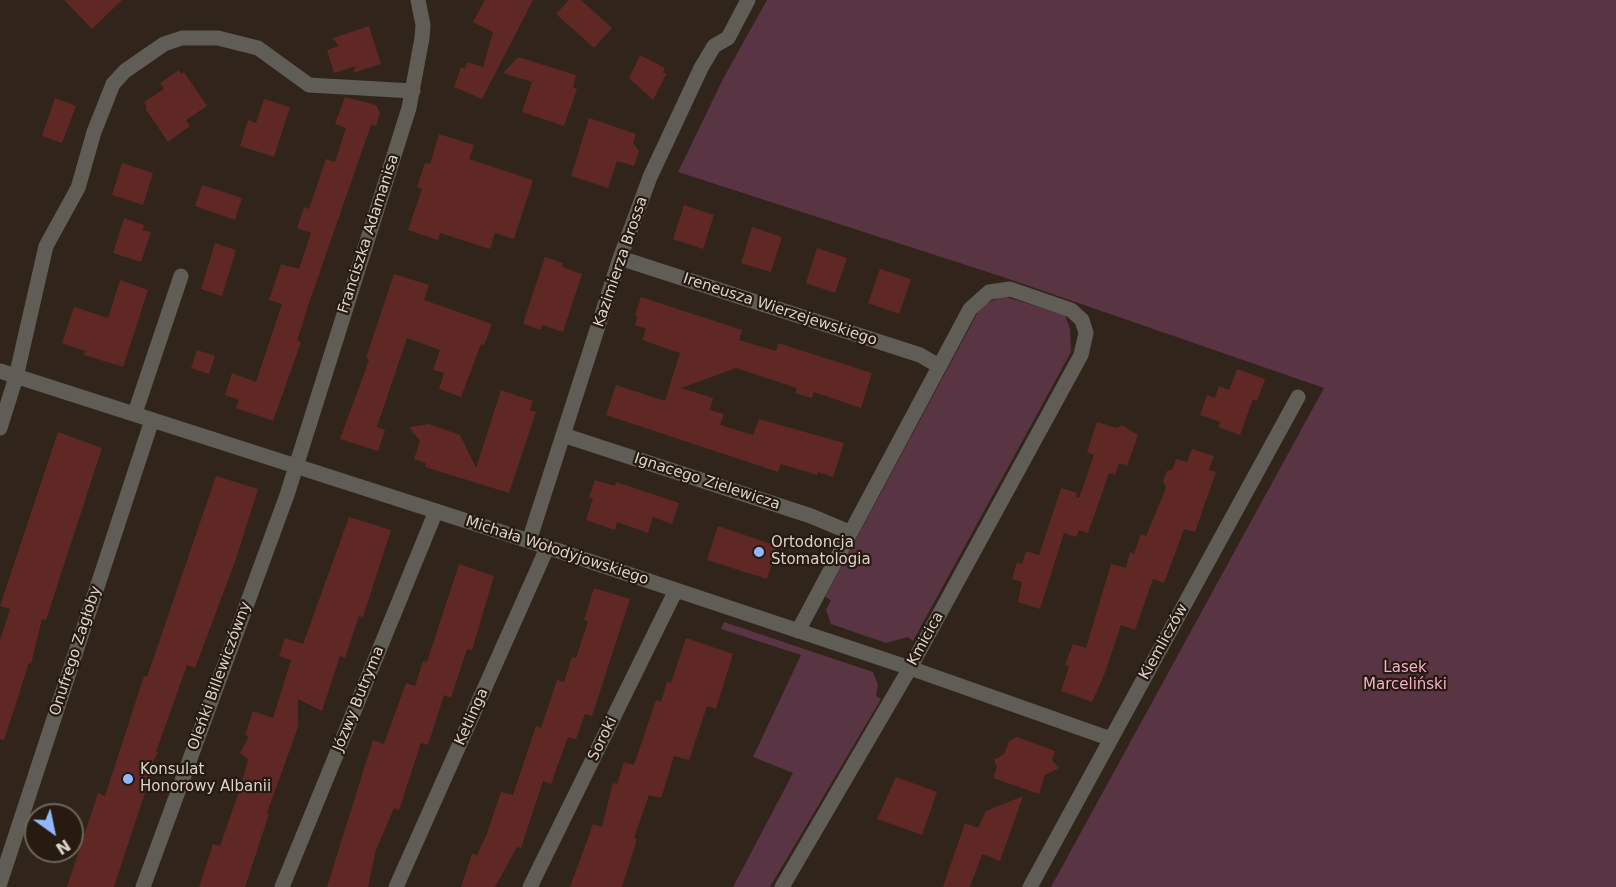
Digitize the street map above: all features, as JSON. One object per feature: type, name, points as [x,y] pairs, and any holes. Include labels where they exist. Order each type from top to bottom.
[{"type":"street","name":"Franciszka Adamanisa","points":[[296,465],[413,91],[423,25],[418,0]]},
{"type":"street","name":"Kazimierza Brossa","points":[[529,541],[620,258],[650,177],[701,68],[714,46],[728,38],[748,0]]},
{"type":"street","points":[[0,428],[16,376],[46,246],[78,188],[94,132],[113,84],[141,58],[164,44],[182,38],[219,38],[258,48],[309,85],[413,91]]},
{"type":"street","name":"Ireneusza Wierzejewskiego","points":[[620,258],[920,355],[939,366]]},
{"type":"street","points":[[135,413],[181,276]]},
{"type":"street","name":"Kmicica","points":[[782,887],[910,668],[1081,355],[1086,333],[1082,320],[1071,310],[1010,289],[1000,289],[978,299],[939,366]]},
{"type":"street","points":[[798,631],[939,366]]},
{"type":"street","name":"Michała Wołodyjowskiego","points":[[0,371],[529,541],[910,668],[1111,739]]},
{"type":"street","name":"Kiemliczów","points":[[1030,887],[1298,397]]},
{"type":"street","name":"Onufrego Zagłoby","points":[[0,883],[152,420]]},
{"type":"street","name":"Ignacego Zielewicza","points":[[563,435],[811,516],[849,532]]},
{"type":"street","name":"Oleńki Billewiczówny","points":[[143,887],[296,465]]},
{"type":"street","name":"Józwy Butryma","points":[[282,887],[436,511]]},
{"type":"street","name":"Ketlinga","points":[[396,887],[547,548]]},
{"type":"street","name":"Soroki","points":[[530,887],[676,590]]},
{"type":"green space","name":"Lasek Marceliński","points":[[767,0],[1616,0],[1616,887],[1051,887],[1324,388],[1003,277],[678,172],[724,77]]},
{"type":"green space","points":[[1003,296],[1065,315],[1070,329],[1071,352],[913,641],[908,637],[886,643],[831,624],[826,610],[831,600],[825,597],[979,310],[987,303]]},
{"type":"green space","points":[[724,622],[873,672],[878,685],[876,696],[881,699],[770,887],[733,887],[793,773],[753,757],[801,655],[721,629]]},
{"type":"building","points":[[64,0],[122,0],[92,29]]},
{"type":"building","points":[[485,0],[533,0],[482,99],[454,87],[461,67],[465,69],[467,62],[483,67],[493,32],[473,22]]},
{"type":"building","points":[[569,0],[581,0],[612,28],[594,48],[556,14]]},
{"type":"building","points":[[369,26],[381,64],[353,73],[356,66],[334,73],[327,50],[338,46],[333,38]]},
{"type":"building","points":[[640,55],[665,68],[663,72],[666,74],[653,100],[629,78]]},
{"type":"building","points":[[518,57],[576,75],[573,87],[577,89],[564,126],[522,112],[532,82],[503,73]]},
{"type":"building","points":[[179,70],[181,74],[184,72],[207,106],[186,120],[190,126],[168,142],[145,108],[147,107],[144,102],[164,89],[160,83]]},
{"type":"building","points":[[345,97],[376,105],[380,113],[376,126],[371,125],[309,303],[297,341],[301,342],[273,421],[236,408],[239,400],[225,395],[232,373],[256,382],[282,304],[269,300],[281,264],[299,269],[311,233],[297,228],[304,207],[309,209],[326,159],[335,162],[346,128],[335,124]]},
{"type":"building","points":[[55,98],[76,106],[62,143],[42,136]]},
{"type":"building","points":[[264,99],[290,107],[274,157],[240,146],[248,120],[256,123]]},
{"type":"building","points":[[589,118],[636,134],[633,143],[639,151],[634,166],[617,161],[608,188],[571,176]]},
{"type":"building","points":[[439,134],[474,145],[469,159],[533,180],[514,239],[495,233],[490,249],[440,233],[438,240],[408,230],[422,189],[417,187],[425,163],[430,164]]},
{"type":"building","points":[[122,163],[153,173],[143,205],[112,195]]},
{"type":"building","points":[[202,185],[242,198],[235,220],[195,206]]},
{"type":"building","points":[[684,205],[714,215],[703,249],[673,239]]},
{"type":"building","points":[[124,218],[144,225],[143,230],[151,232],[141,262],[113,253]]},
{"type":"building","points":[[752,227],[782,237],[771,272],[741,263]]},
{"type":"building","points":[[215,243],[236,250],[222,296],[201,289]]},
{"type":"building","points":[[817,248],[847,258],[835,293],[806,283]]},
{"type":"building","points":[[545,257],[563,263],[562,267],[582,274],[563,332],[542,325],[541,330],[523,324]]},
{"type":"building","points":[[880,269],[911,279],[899,314],[868,303]]},
{"type":"building","points":[[394,274],[429,285],[424,300],[492,324],[484,345],[481,344],[461,397],[439,389],[444,373],[433,370],[440,350],[407,338],[377,427],[385,430],[378,451],[340,439],[369,360],[366,358]]},
{"type":"building","points":[[120,280],[148,290],[123,367],[84,355],[85,351],[62,343],[74,307],[108,318]]},
{"type":"building","points":[[641,297],[742,330],[739,340],[776,351],[778,343],[872,373],[861,408],[814,392],[812,398],[795,393],[797,388],[736,368],[681,388],[713,398],[710,410],[724,414],[720,425],[753,435],[759,419],[844,443],[833,477],[818,472],[817,475],[781,464],[778,472],[606,415],[616,385],[665,401],[680,353],[642,340],[646,329],[635,325],[638,316],[635,315]]},
{"type":"building","points":[[197,350],[215,356],[209,374],[191,368]]},
{"type":"building","points":[[1237,369],[1265,379],[1257,401],[1253,399],[1240,435],[1218,427],[1220,422],[1200,415],[1207,395],[1215,398],[1219,386],[1229,390]]},
{"type":"building","points":[[501,390],[533,401],[530,410],[536,412],[509,493],[425,467],[426,463],[414,459],[420,441],[409,427],[429,424],[460,435],[476,468]]},
{"type":"building","points":[[1097,422],[1116,428],[1122,425],[1138,435],[1127,466],[1119,463],[1115,475],[1109,473],[1088,533],[1079,530],[1076,537],[1064,533],[1040,609],[1018,602],[1022,582],[1012,579],[1017,562],[1022,564],[1026,551],[1039,555],[1061,488],[1077,493],[1076,497],[1079,498],[1094,455],[1087,452]]},
{"type":"building","points":[[58,432],[102,448],[46,620],[42,619],[31,664],[29,663],[4,740],[0,739],[0,640],[10,609],[0,606]]},
{"type":"building","points":[[1192,449],[1214,456],[1209,470],[1216,472],[1195,532],[1184,529],[1164,583],[1153,579],[1135,630],[1121,625],[1103,678],[1092,702],[1061,691],[1069,666],[1065,665],[1073,644],[1086,648],[1111,564],[1126,568],[1130,552],[1134,554],[1141,534],[1146,536],[1166,488],[1163,481],[1167,471],[1173,469],[1176,459],[1187,462]]},
{"type":"building","points":[[216,476],[258,489],[235,562],[195,668],[187,665],[156,752],[158,752],[147,773],[151,774],[114,887],[67,887],[75,863],[84,863],[84,835],[98,793],[105,796],[144,676],[147,677]]},
{"type":"building","points":[[595,480],[615,486],[616,482],[679,503],[672,524],[653,517],[648,533],[617,522],[615,530],[586,520],[593,498],[589,497]]},
{"type":"building","points":[[349,517],[391,530],[363,617],[359,616],[345,658],[340,656],[322,711],[298,699],[298,727],[267,813],[269,814],[245,887],[199,887],[213,844],[220,846],[242,783],[248,759],[240,753],[249,736],[245,735],[253,711],[273,718],[291,660],[279,656],[285,638],[303,644]]},
{"type":"building","points":[[718,526],[777,546],[767,579],[707,560]]},
{"type":"building","points":[[459,564],[494,576],[472,650],[467,649],[451,698],[444,695],[428,745],[421,743],[399,810],[394,808],[376,850],[368,887],[327,887],[373,740],[384,744],[406,683],[415,686],[423,661],[427,662]]},
{"type":"building","points":[[594,588],[630,599],[592,716],[585,714],[576,739],[568,737],[551,784],[543,781],[521,848],[517,847],[495,887],[461,887],[472,854],[477,855],[486,836],[501,792],[513,795],[536,726],[541,728],[557,680],[564,682],[572,657],[576,658],[588,621],[584,620]]},
{"type":"building","points":[[686,638],[733,654],[716,709],[707,706],[689,760],[674,756],[661,798],[649,795],[634,838],[637,839],[622,887],[570,887],[593,824],[602,827],[613,783],[617,784],[624,762],[634,765],[656,700],[661,702],[667,682],[671,683]]},
{"type":"building","points":[[1017,737],[1055,751],[1052,760],[1059,768],[1045,775],[1039,794],[993,778],[997,767],[994,760],[1004,754],[1009,741]]},
{"type":"building","points":[[896,777],[937,792],[922,835],[877,819]]},
{"type":"building","points":[[1023,796],[1000,861],[982,854],[970,887],[943,887],[965,823],[978,828],[986,811]]},
{"type":"place","name":"Ortodoncja Stomatologia","points":[[759,552]]},
{"type":"place","name":"Konsulat Honorowy Albanii","points":[[128,779]]}]
